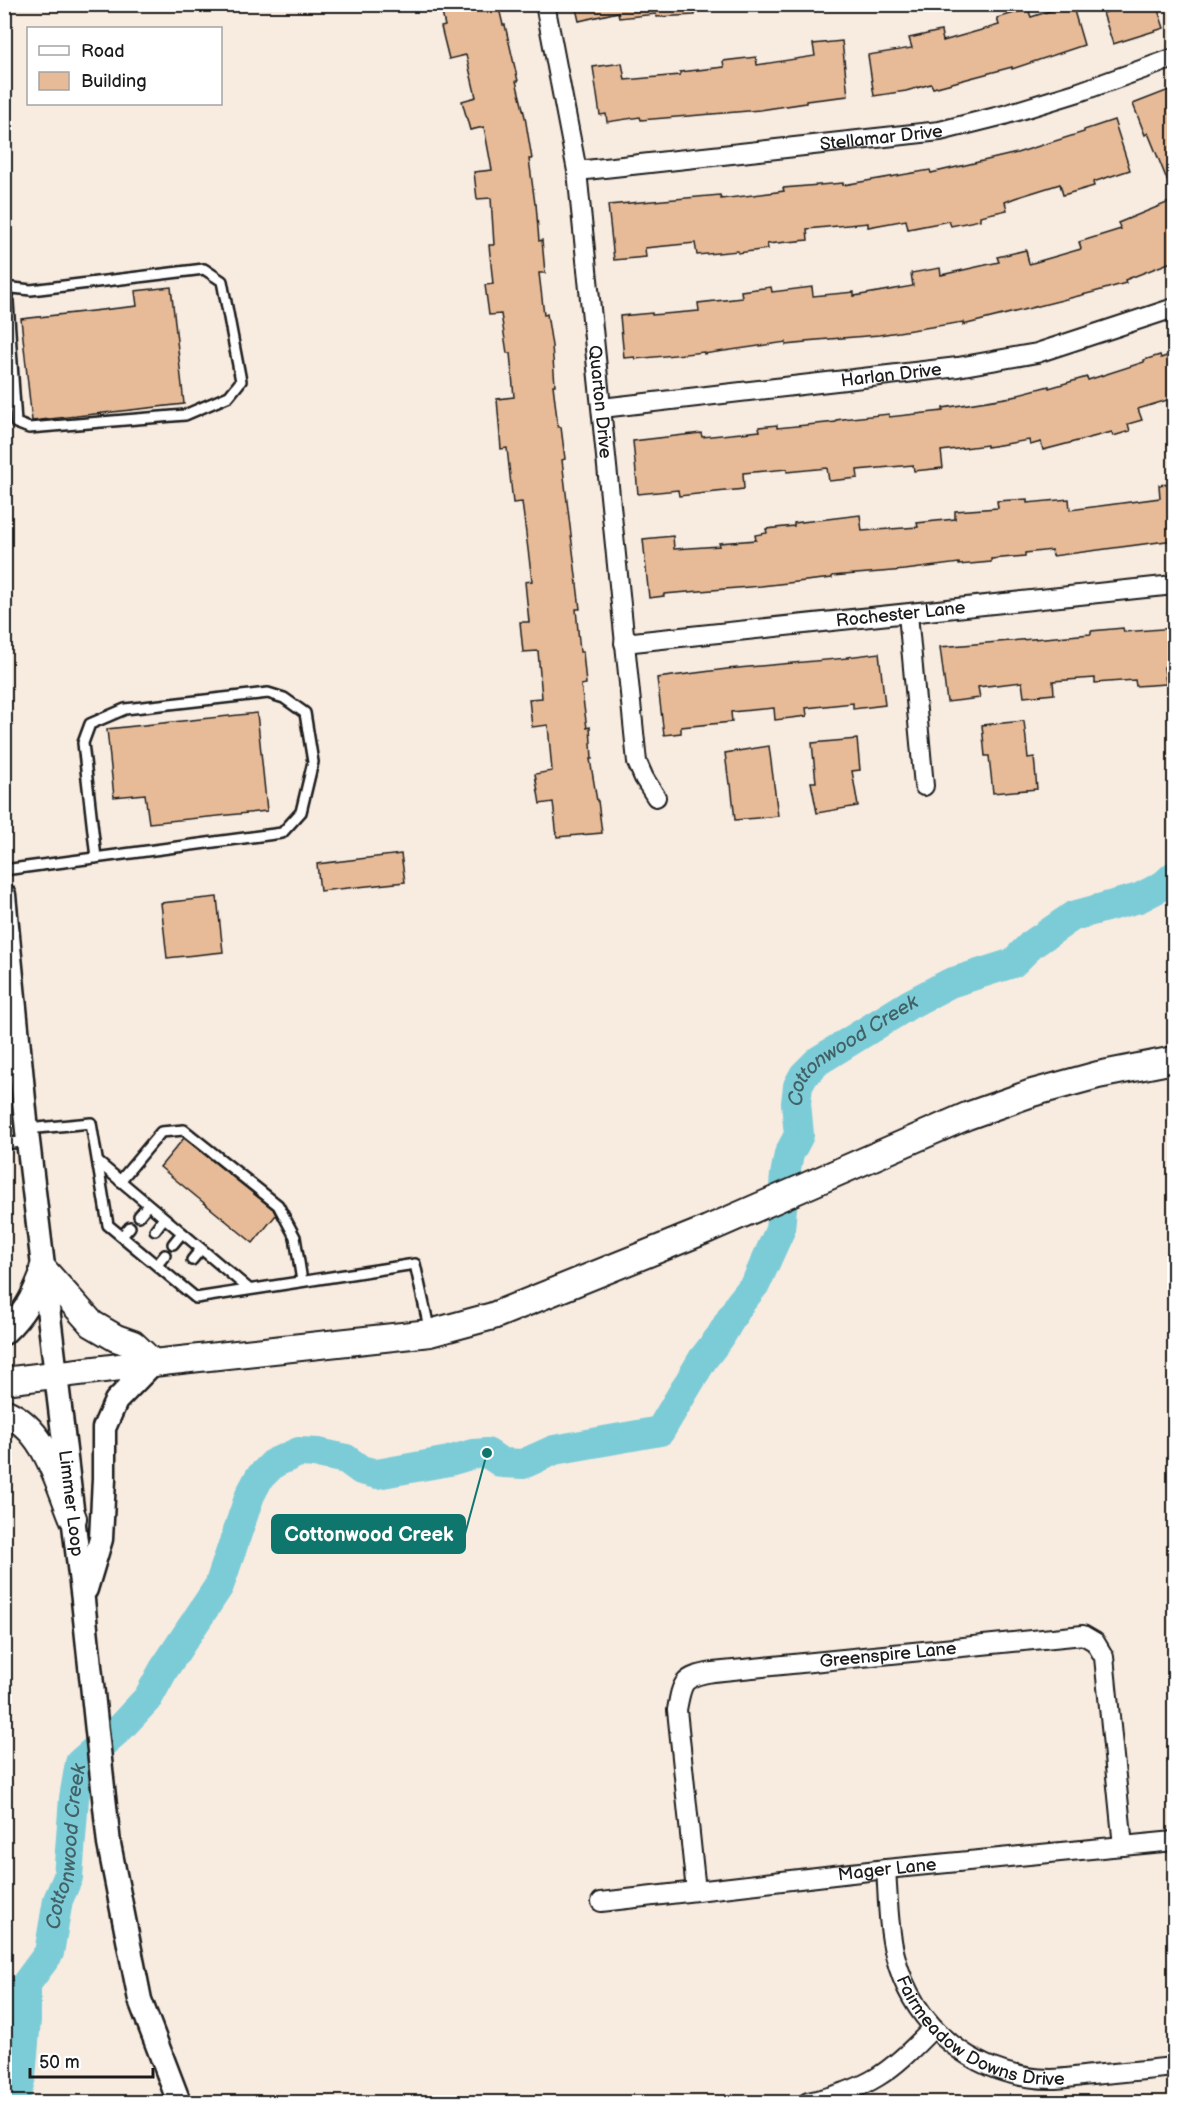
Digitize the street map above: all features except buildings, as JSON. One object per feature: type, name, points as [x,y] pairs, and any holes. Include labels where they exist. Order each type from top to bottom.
[{"type":"main road","points":[[4,1381],[430,1333],[512,1310],[819,1182],[967,1116],[1032,1093],[1098,1075],[1174,1060]]},
{"type":"main road","points":[[43,1269],[92,1324],[116,1338],[133,1344],[153,1363]]},
{"type":"main road","points":[[4,1412],[34,1432],[73,1518]]},
{"type":"street","name":"Quarton Drive","points":[[545,4],[577,171],[638,762],[644,778],[656,797]]},
{"type":"street","name":"Stellamar Drive","points":[[577,171],[940,131],[1025,109],[1174,58]]},
{"type":"street","name":"Harlan Drive","points":[[602,408],[969,365],[1037,353],[1174,308]]},
{"type":"street","name":"Rochester Lane","points":[[624,643],[1174,585]]},
{"type":"street","points":[[908,614],[924,786]]},
{"type":"street","name":"Limmer Loop","points":[[4,895],[27,1135],[57,1374],[109,1844],[140,2001],[179,2103]]},
{"type":"street","points":[[4,1333],[23,1314],[43,1269]]},
{"type":"street","points":[[83,1600],[101,1539],[104,1428],[116,1401],[153,1363]]},
{"type":"street","name":"Greenspire Lane","points":[[696,1891],[677,1710],[681,1688],[692,1676],[713,1672],[1083,1635],[1095,1642],[1104,1657],[1123,1846]]},
{"type":"street","name":"Mager Lane","points":[[601,1902],[886,1869],[1174,1841]]},
{"type":"street","name":"Fairmeadow Downs Drive","points":[[886,1869],[895,1954],[904,1981],[919,2011],[933,2028],[962,2053],[996,2069],[1052,2079],[1174,2067]]},
{"type":"street","points":[[808,2103],[841,2095],[874,2080],[902,2060],[933,2028]]},
{"type":"lane","points":[[204,269],[222,281],[241,381],[229,396],[185,415],[29,428],[16,423],[6,287],[31,290],[204,269]]},
{"type":"lane","points":[[4,870],[282,834],[301,812],[313,762],[305,713],[284,698],[268,693],[125,709],[90,724],[83,743],[96,858]]},
{"type":"lane","points":[[4,1144],[27,1135],[91,1123],[108,1225],[196,1298],[415,1264],[430,1333]]},
{"type":"lane","points":[[120,1181],[160,1132],[184,1130],[278,1205],[295,1237],[302,1281]]},
{"type":"lane","points":[[98,1162],[249,1289]]},
{"type":"lane","points":[[139,1216],[148,1205]]},
{"type":"lane","points":[[155,1230],[164,1218]]},
{"type":"lane","points":[[122,1236],[130,1227]]},
{"type":"lane","points":[[173,1244],[182,1233]]},
{"type":"lane","points":[[139,1250],[146,1241]]},
{"type":"lane","points":[[192,1260],[201,1249]]},
{"type":"lane","points":[[157,1265],[165,1255]]},
{"type":"lane","points":[[175,1280],[182,1272]]},
{"type":"waterway","name":"Cottonwood Creek","points":[[14,2102],[21,2077],[26,2020],[26,1984],[49,1953],[58,1900],[68,1877],[74,1798],[80,1763],[120,1728],[148,1698],[164,1669],[219,1586],[250,1495],[259,1478],[274,1463],[299,1452],[318,1453],[346,1459],[361,1470],[377,1474],[487,1453],[502,1463],[523,1464],[554,1450],[660,1431],[703,1359],[756,1283],[780,1230],[789,1154],[799,1135],[796,1103],[798,1086],[804,1075],[818,1061],[910,1004],[950,983],[1013,963],[1031,945],[1073,916],[1139,898],[1164,885],[1174,876]]},
{"type":"place","name":"Cottonwood Creek","points":[[487,1453]]}]
